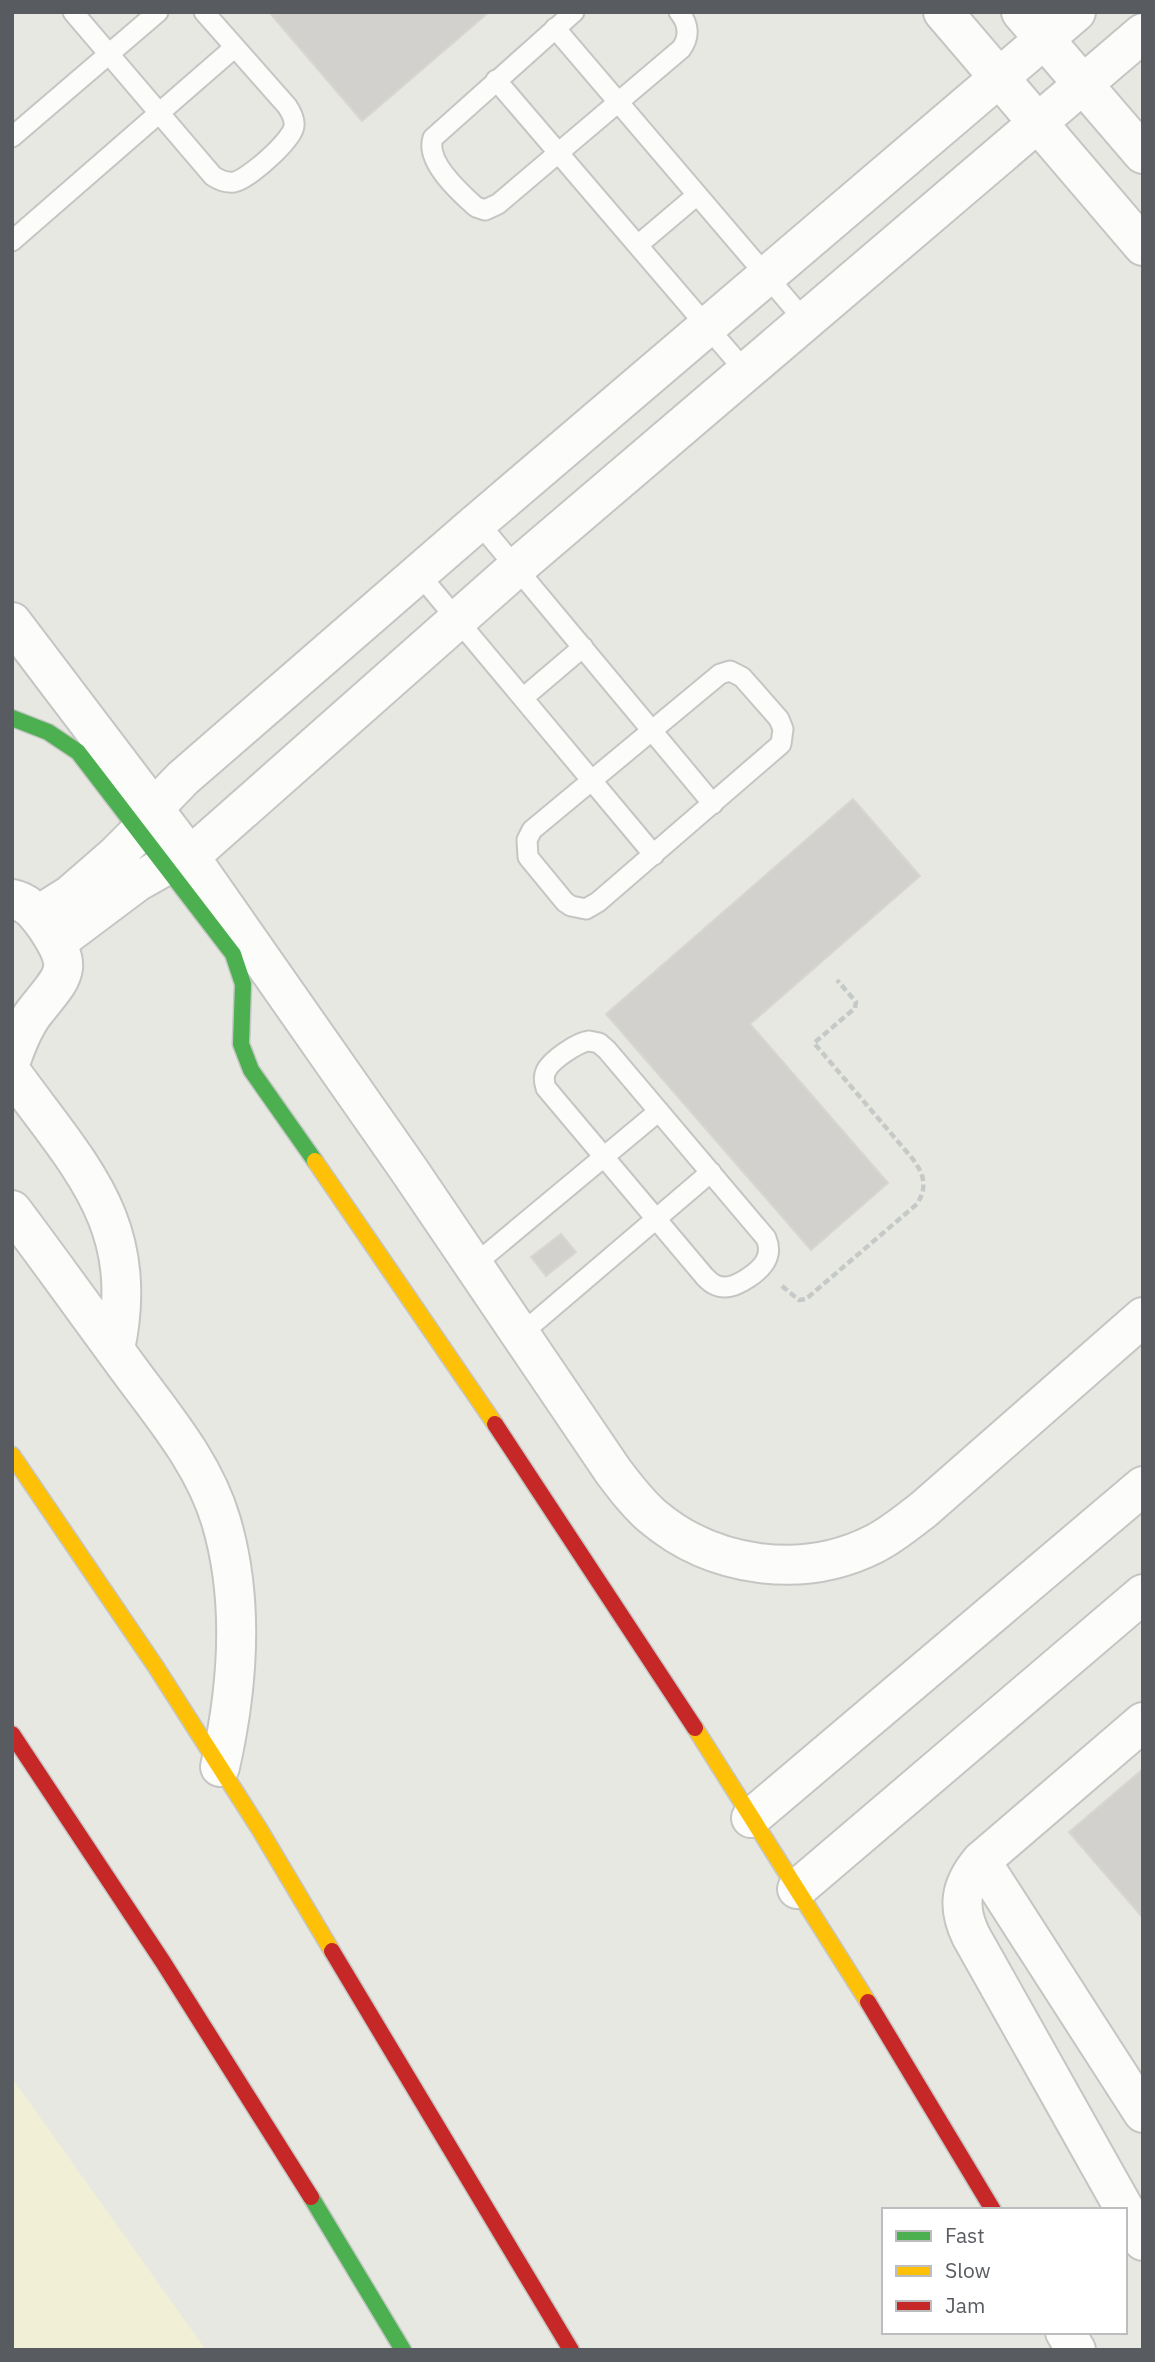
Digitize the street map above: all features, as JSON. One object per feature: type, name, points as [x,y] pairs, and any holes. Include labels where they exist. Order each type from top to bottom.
[{"type":"main road","points":[[12,718],[48,732],[78,752],[147,819]]},
{"type":"main road","points":[[177,859],[239,968],[244,999],[242,1044],[251,1070],[388,1265],[509,1445],[797,1889],[992,2208]]},
{"type":"main road","points":[[12,1455],[156,1667],[260,1830],[571,2350]]},
{"type":"main road","points":[[12,1734],[239,2081],[403,2350]]},
{"type":"street","points":[[943,12],[1143,246]]},
{"type":"street","points":[[36,919],[92,877],[183,778],[478,522],[999,78],[1033,26],[1076,12]]},
{"type":"street","points":[[1033,26],[1143,155]]},
{"type":"street","points":[[36,919],[110,901],[204,844],[516,568],[1143,33]]},
{"type":"street","points":[[12,622],[147,819],[474,1265],[631,1495],[652,1516],[675,1533],[720,1554],[758,1563],[788,1565],[846,1555],[874,1544],[899,1528],[1143,1317]]},
{"type":"street","points":[[12,1058],[23,1030],[34,1012],[60,981],[64,961],[36,919]]},
{"type":"street","points":[[12,1073],[92,1183],[115,1235],[123,1292],[121,1321],[114,1349]]},
{"type":"street","points":[[12,1210],[183,1442],[212,1495],[228,1545],[237,1635],[233,1702],[220,1768]]},
{"type":"street","points":[[751,1818],[1143,1486]]},
{"type":"street","points":[[797,1889],[1143,1594]]},
{"type":"street","points":[[1143,1722],[981,1861],[971,1872],[964,1888],[962,1904],[964,1921],[1129,2205],[1143,2241]]},
{"type":"street","points":[[981,1861],[1143,2113]]},
{"type":"street","points":[[1066,2334],[1076,2350]]},
{"type":"lane","points":[[73,12],[213,176],[229,182],[246,177],[287,141],[294,127],[287,106],[204,12]]},
{"type":"lane","points":[[12,137],[158,12]]},
{"type":"lane","points":[[573,12],[436,134],[430,148],[435,162],[476,207],[485,210],[498,204],[684,44],[687,27],[679,12]]},
{"type":"lane","points":[[555,28],[805,321]]},
{"type":"lane","points":[[12,241],[234,47]]},
{"type":"lane","points":[[496,80],[746,372]]},
{"type":"lane","points":[[638,245],[697,194]]},
{"type":"lane","points":[[478,522],[713,804]]},
{"type":"lane","points":[[419,574],[654,855]]},
{"type":"lane","points":[[523,698],[583,647]]},
{"type":"lane","points":[[730,671],[742,677],[779,719],[784,733],[778,748],[598,902],[586,909],[571,906],[531,862],[526,846],[532,830],[652,730],[720,674],[730,671]]},
{"type":"lane","points":[[579,1043],[599,1043],[766,1238],[769,1252],[763,1265],[730,1287],[713,1284],[546,1088],[544,1074],[549,1066],[579,1043]]},
{"type":"lane","points":[[474,1265],[659,1111]]},
{"type":"lane","points":[[522,1334],[711,1172]]},
{"type":"path","points":[[763,1265],[792,1296],[799,1300],[806,1299],[917,1204],[923,1194],[925,1184],[922,1170],[814,1043],[855,1008],[856,1002],[837,980]]},
{"type":"sand","points":[[12,2078],[206,2350],[12,2350]]},
{"type":"building","points":[[269,12],[489,12],[362,121]]},
{"type":"building","points":[[853,799],[920,876],[750,1024],[888,1183],[811,1250],[606,1014]]},
{"type":"building","points":[[561,1234],[576,1252],[546,1276],[531,1257]]},
{"type":"building","points":[[1143,1769],[1143,1918],[1069,1832]]},
{"type":"traffic: fast","points":[[12,718],[48,732],[78,752],[233,954],[243,984],[241,1044],[251,1070],[315,1161]]},
{"type":"traffic: fast","points":[[311,2197],[403,2350]]},
{"type":"traffic: slow","points":[[315,1161],[495,1424]]},
{"type":"traffic: slow","points":[[12,1455],[156,1667],[260,1830],[332,1951]]},
{"type":"traffic: slow","points":[[695,1728],[868,2002]]},
{"type":"traffic: jam","points":[[495,1424],[695,1728]]},
{"type":"traffic: jam","points":[[12,1734],[163,1962],[311,2197]]},
{"type":"traffic: jam","points":[[332,1951],[571,2350]]},
{"type":"traffic: jam","points":[[868,2002],[992,2208]]}]
